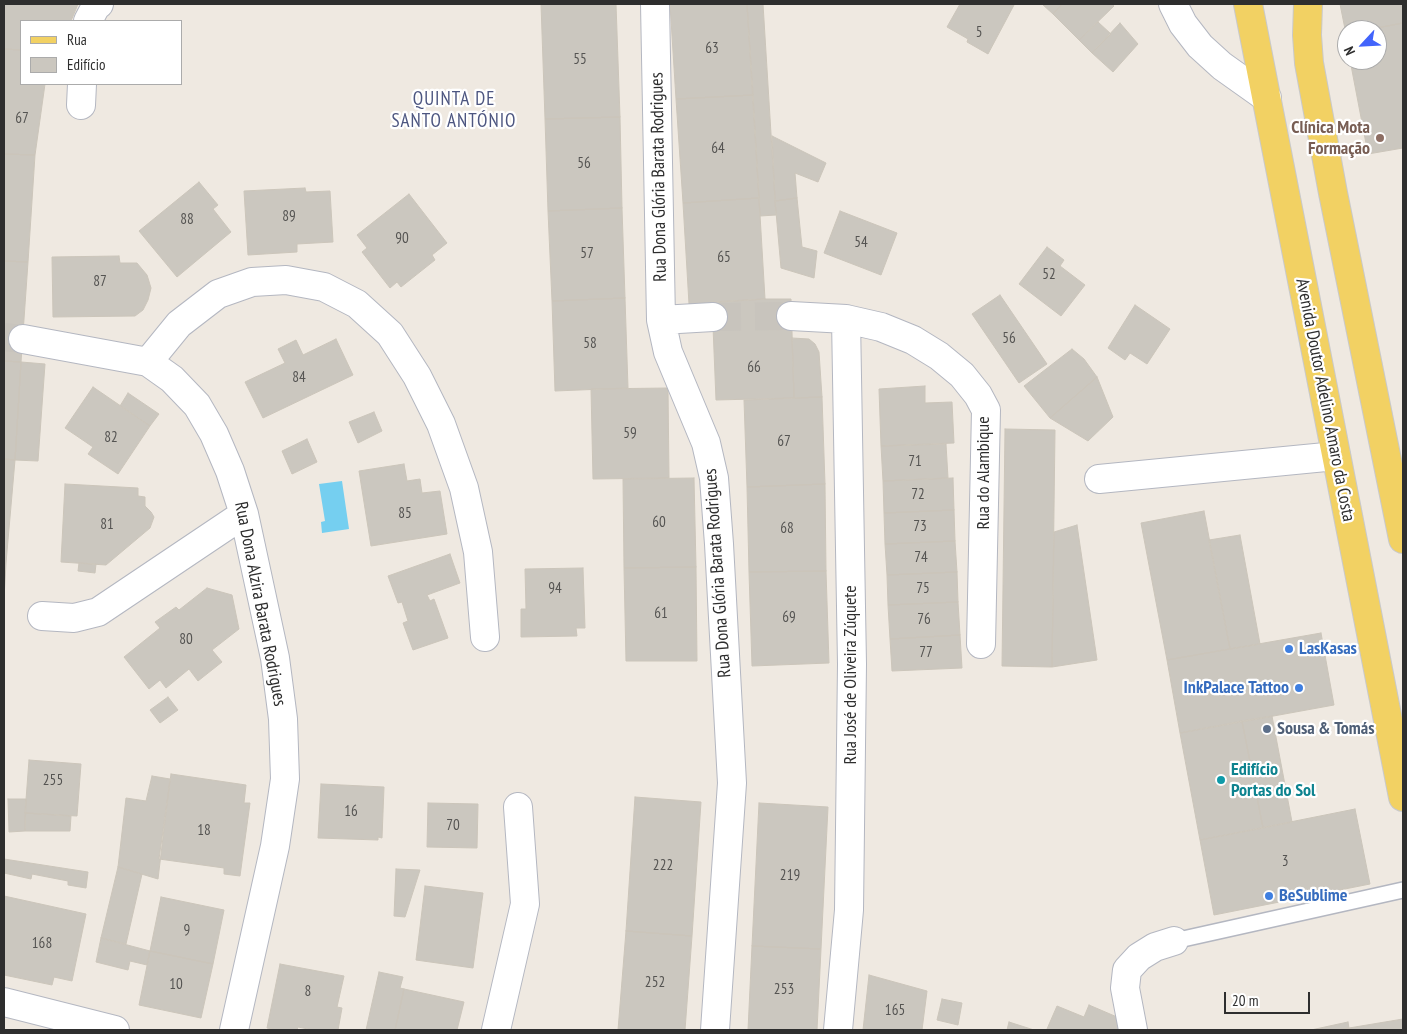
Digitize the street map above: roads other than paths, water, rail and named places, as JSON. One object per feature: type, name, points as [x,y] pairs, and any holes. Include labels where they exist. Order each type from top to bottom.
[{"type":"main road","name":"Avenida Doutor Adelino Amaro da Costa","points":[[1248,4],[1403,797]]},
{"type":"main road","points":[[1308,4],[1307,35],[1309,62],[1333,193],[1403,539]]},
{"type":"street","points":[[89,20],[99,4]]},
{"type":"street","name":"Rua Dona Glória Barata Rodrigues","points":[[655,4],[661,320],[668,352],[706,443],[714,478],[719,544],[732,783],[715,1030]]},
{"type":"street","points":[[1173,4],[1183,24],[1200,46],[1222,66],[1267,98]]},
{"type":"street","points":[[148,362],[179,324],[218,294],[252,282],[286,280],[324,287],[357,304],[390,334],[417,376],[441,424],[464,488],[478,552],[485,638]]},
{"type":"street","name":"Rua do Alambique","points":[[791,316],[846,319],[882,327],[913,340],[939,356],[962,375],[978,395],[986,410],[981,644]]},
{"type":"street","points":[[661,320],[713,317]]},
{"type":"street","name":"Rua José de Oliveira Zúquete","points":[[838,1030],[849,910],[852,664],[846,319]]},
{"type":"street","name":"Rua Dona Alzira Barata Rodrigues","points":[[23,339],[148,362],[172,379],[197,405],[214,434],[230,471],[244,514],[275,658],[283,719],[285,779],[273,856],[234,1030]]},
{"type":"street","points":[[1100,479],[1336,456]]},
{"type":"street","points":[[42,616],[74,618],[98,612],[244,514]]},
{"type":"street","points":[[496,1030],[525,904],[518,807]]},
{"type":"street","points":[[1134,1030],[1124,988],[1127,970],[1139,957],[1155,947],[1174,941]]},
{"type":"street","points":[[4,1002],[115,1030]]},
{"type":"lane","points":[[1174,941],[1403,890]]},
{"type":"water","points":[[342,481],[349,529],[322,533],[321,522],[325,521],[319,484]]},
{"type":"tunnel","points":[[713,317],[791,316]]},
{"type":"tunnel","points":[[4,337],[23,339]]},
{"type":"place","name":"Clínica Mota Formação","points":[[1380,138]]},
{"type":"place","name":"LasKasas","points":[[1289,649]]},
{"type":"place","name":"InkPalace Tattoo","points":[[1299,688]]},
{"type":"place","name":"Sousa & Tomás","points":[[1267,729]]},
{"type":"place","name":"Edifício Portas do Sol","points":[[1221,780]]},
{"type":"place","name":"BeSublime","points":[[1269,896]]},
{"type":"district","name":"QUINTA DE SANTO ANTÓNIO","points":[[454,111]]}]
